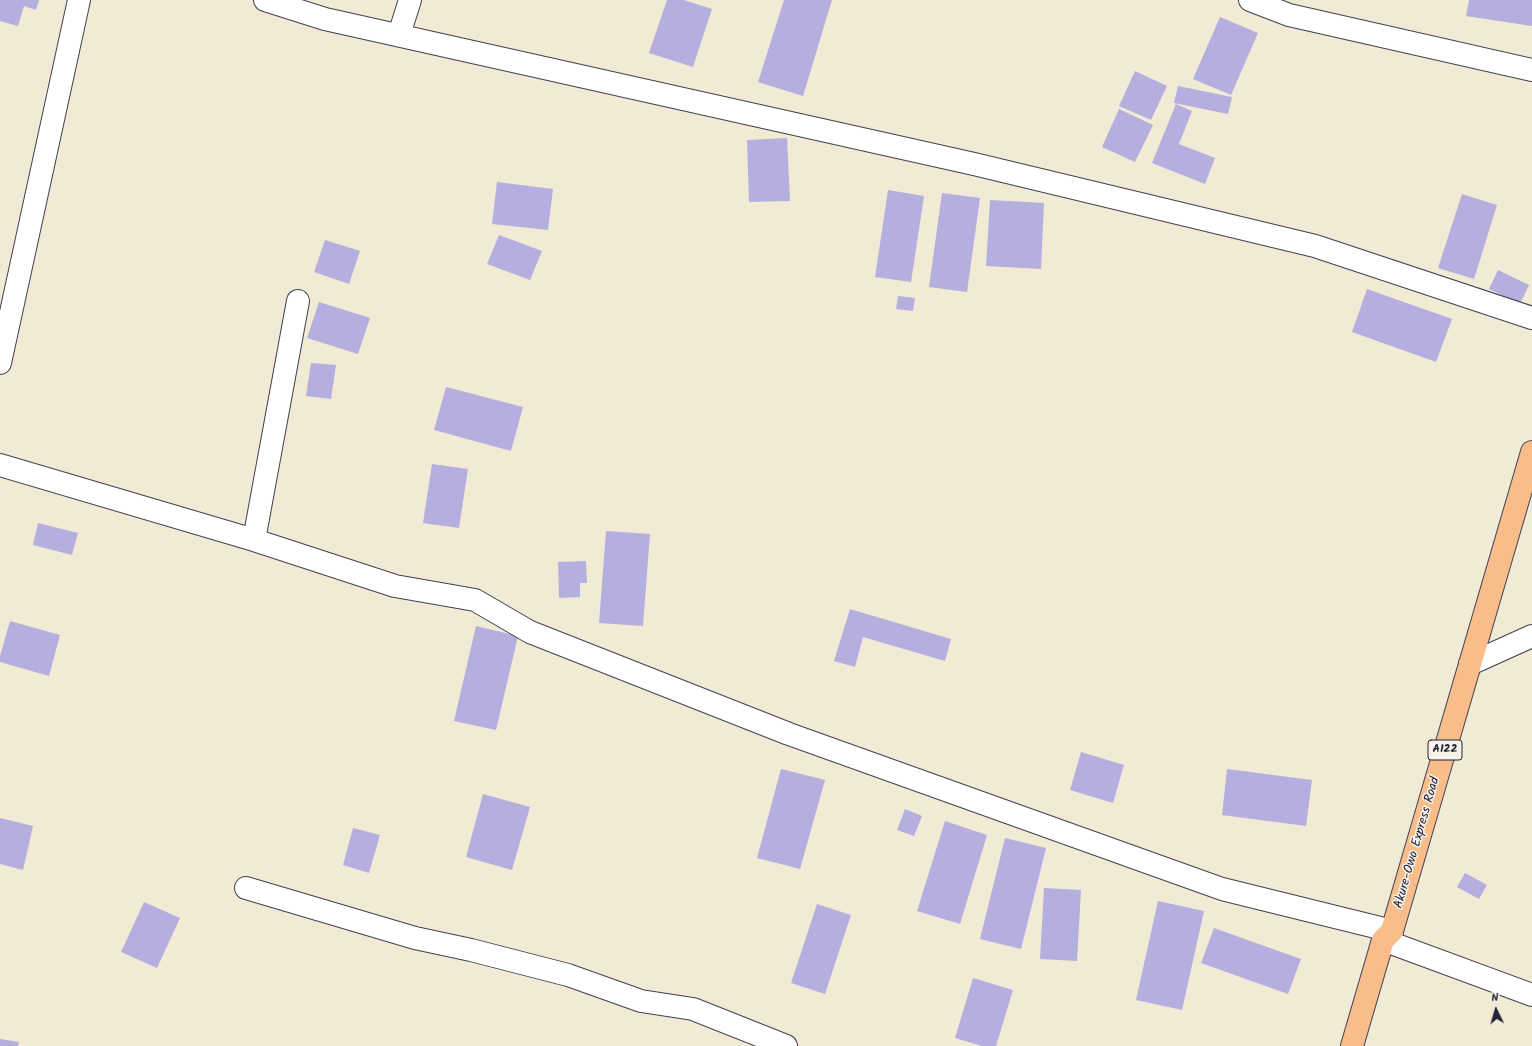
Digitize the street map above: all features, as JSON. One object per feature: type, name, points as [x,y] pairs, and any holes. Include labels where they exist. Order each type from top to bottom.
[{"type":"highway","name":"Akure-Owo Express Road","points":[[1352,1046],[1388,936],[1532,452]]},
{"type":"street","points":[[0,363],[79,0]]},
{"type":"street","points":[[266,0],[326,19],[974,164],[1315,246],[1532,318]]},
{"type":"street","points":[[399,35],[410,0]]},
{"type":"street","points":[[1250,0],[1289,15],[1532,70]]},
{"type":"street","points":[[254,540],[298,301]]},
{"type":"street","points":[[0,465],[254,540],[395,586],[475,600],[530,632],[789,734],[1222,889],[1388,936],[1532,995]]},
{"type":"street","points":[[1470,664],[1532,636]]},
{"type":"street","points":[[246,888],[415,938],[471,950],[568,975],[641,1001],[693,1009],[786,1046]]},
{"type":"building","points":[[0,0],[39,0],[36,10],[24,6],[18,26],[0,21]]},
{"type":"building","points":[[667,0],[684,0],[712,9],[693,67],[649,53]]},
{"type":"building","points":[[784,0],[832,0],[803,96],[758,82]]},
{"type":"building","points":[[1469,0],[1532,0],[1532,26],[1466,16]]},
{"type":"building","points":[[1220,17],[1258,33],[1231,95],[1193,79]]},
{"type":"building","points":[[1135,71],[1167,86],[1151,120],[1119,106]]},
{"type":"building","points":[[1178,86],[1232,97],[1228,114],[1174,103]]},
{"type":"building","points":[[1176,104],[1192,111],[1179,144],[1215,158],[1205,184],[1152,163]]},
{"type":"building","points":[[1119,109],[1153,125],[1135,162],[1102,147]]},
{"type":"building","points":[[787,138],[790,201],[749,202],[747,140]]},
{"type":"building","points":[[497,182],[553,189],[548,230],[492,224]]},
{"type":"building","points":[[888,190],[924,196],[911,282],[875,277]]},
{"type":"building","points":[[942,193],[980,198],[967,292],[929,287]]},
{"type":"building","points":[[1462,194],[1497,205],[1474,279],[1438,268]]},
{"type":"building","points":[[990,200],[1044,203],[1041,269],[986,266]]},
{"type":"building","points":[[499,235],[542,251],[530,280],[487,264]]},
{"type":"building","points":[[325,240],[360,251],[349,284],[314,272]]},
{"type":"building","points":[[1498,270],[1529,285],[1520,304],[1489,289]]},
{"type":"building","points":[[1367,289],[1452,319],[1436,362],[1352,332]]},
{"type":"building","points":[[898,296],[915,298],[913,311],[896,309]]},
{"type":"building","points":[[319,302],[370,318],[358,354],[307,338]]},
{"type":"building","points":[[311,363],[336,365],[331,399],[306,396]]},
{"type":"building","points":[[446,387],[523,407],[511,451],[434,430]]},
{"type":"building","points":[[432,464],[468,469],[459,528],[423,523]]},
{"type":"building","points":[[38,523],[78,533],[72,555],[33,545]]},
{"type":"building","points":[[606,531],[650,534],[643,626],[599,623]]},
{"type":"building","points":[[586,561],[587,583],[580,583],[580,597],[559,598],[558,562]]},
{"type":"building","points":[[850,609],[951,639],[945,661],[863,637],[855,667],[834,661]]},
{"type":"building","points":[[10,621],[60,635],[49,676],[0,662],[0,656]]},
{"type":"building","points":[[476,626],[518,636],[496,730],[454,721]]},
{"type":"building","points":[[1081,752],[1124,765],[1113,803],[1070,790]]},
{"type":"building","points":[[781,769],[825,780],[800,869],[757,858]]},
{"type":"building","points":[[1227,769],[1312,780],[1306,826],[1222,815]]},
{"type":"building","points":[[483,794],[530,807],[512,870],[466,857]]},
{"type":"building","points":[[905,809],[922,816],[914,836],[897,830]]},
{"type":"building","points":[[0,818],[33,826],[23,870],[0,864]]},
{"type":"building","points":[[945,821],[987,835],[960,924],[917,911]]},
{"type":"building","points":[[353,828],[380,835],[369,873],[343,865]]},
{"type":"building","points":[[1005,838],[1046,848],[1021,949],[980,939]]},
{"type":"building","points":[[1465,873],[1487,885],[1479,899],[1457,887]]},
{"type":"building","points":[[1044,888],[1081,890],[1077,961],[1040,959]]},
{"type":"building","points":[[1158,901],[1204,911],[1182,1010],[1136,1000]]},
{"type":"building","points":[[144,902],[180,918],[157,968],[121,952]]},
{"type":"building","points":[[817,904],[851,915],[825,994],[791,983]]},
{"type":"building","points":[[1214,928],[1301,959],[1288,994],[1201,963]]},
{"type":"building","points":[[973,978],[1013,990],[996,1046],[982,1046],[955,1038]]},
{"type":"building","points":[[0,1039],[19,1042],[18,1046],[0,1046]]}]
